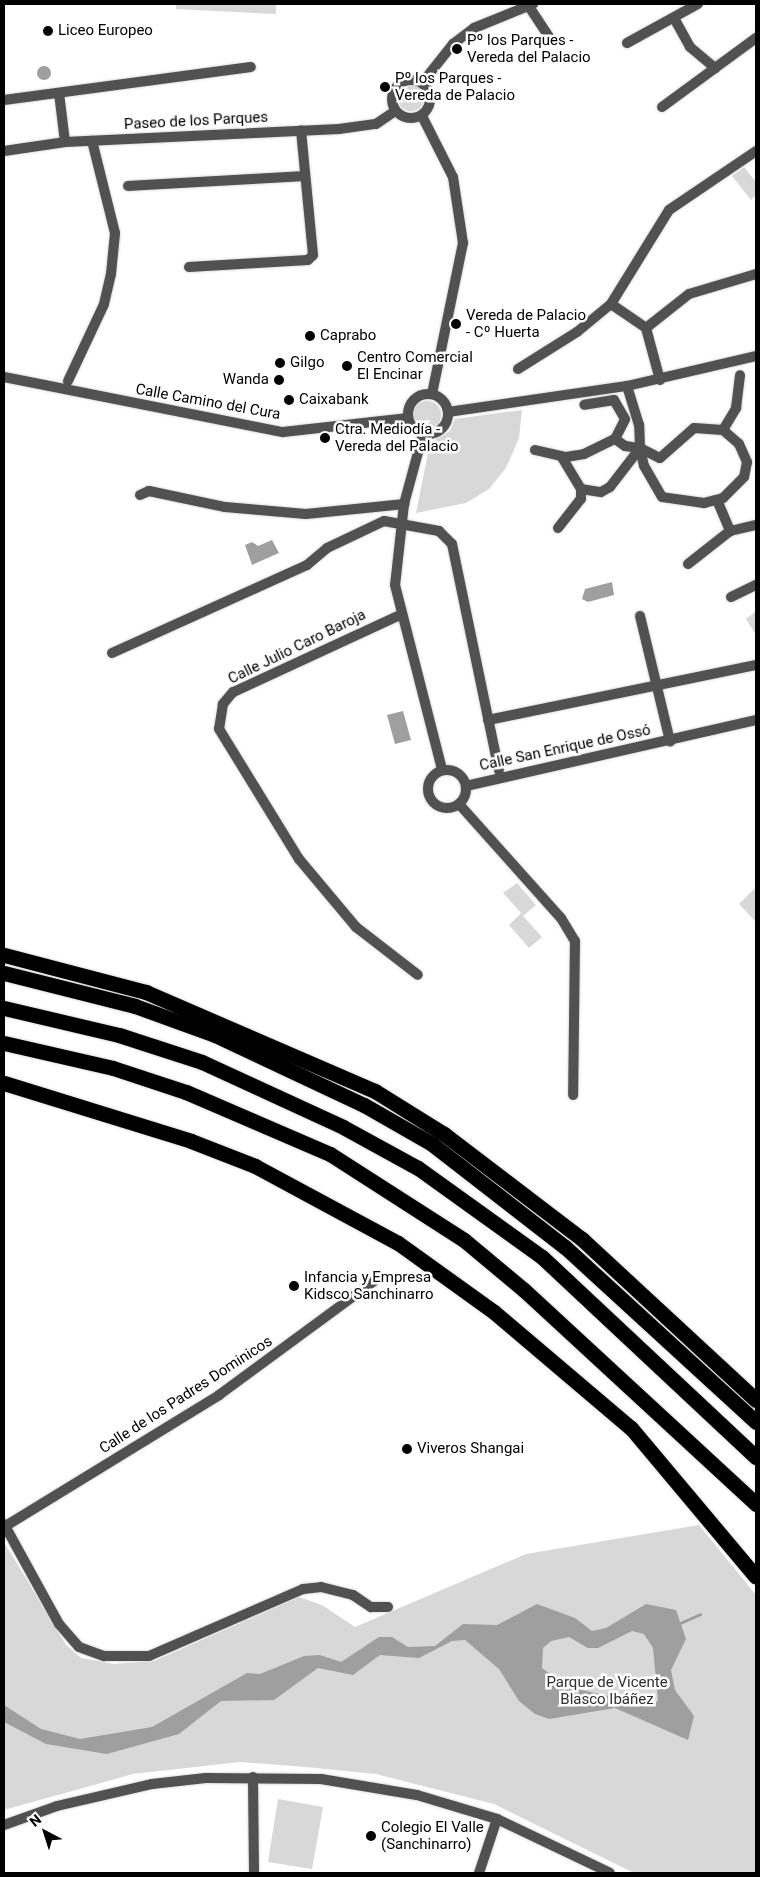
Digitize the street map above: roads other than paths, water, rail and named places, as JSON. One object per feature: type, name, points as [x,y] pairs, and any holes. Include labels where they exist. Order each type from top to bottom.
[{"type":"highway","points":[[4,955],[146,992],[375,1091],[444,1134],[582,1239],[756,1400]]},
{"type":"highway","points":[[4,973],[135,1006],[215,1035],[364,1105],[432,1144],[565,1247],[756,1422]]},
{"type":"highway","points":[[4,1008],[119,1035],[202,1062],[343,1127],[418,1168],[542,1257],[756,1457]]},
{"type":"highway","points":[[4,1043],[113,1068],[176,1089],[330,1154],[464,1240],[524,1290],[756,1504]]},
{"type":"highway","points":[[7,1085],[123,1116],[255,1166],[398,1243],[576,1378],[678,1480],[722,1520],[756,1564]]},
{"type":"highway","points":[[678,1480],[756,1577]]},
{"type":"street","points":[[422,83],[453,44],[474,28],[531,4],[551,40]]},
{"type":"street","points":[[627,43],[698,4]]},
{"type":"street","points":[[674,18],[690,47],[716,68]]},
{"type":"street","points":[[662,107],[756,38]]},
{"type":"street","points":[[4,100],[251,67]]},
{"type":"street","points":[[422,83],[409,80],[397,86],[391,98],[395,111],[410,119],[422,116]]},
{"type":"street","points":[[422,83],[430,99],[422,116]]},
{"type":"street","points":[[59,93],[65,142]]},
{"type":"street","name":"Paseo de los Parques","points":[[4,151],[65,142],[301,131],[376,124],[395,111]]},
{"type":"street","points":[[422,116],[453,177],[462,243],[432,394]]},
{"type":"street","points":[[189,267],[308,260],[313,255],[301,131]]},
{"type":"street","points":[[68,381],[104,304],[111,274],[115,234],[92,141]]},
{"type":"street","points":[[518,369],[577,332],[611,304],[669,210],[756,151]]},
{"type":"street","points":[[128,186],[305,176]]},
{"type":"street","points":[[646,328],[689,294],[756,274]]},
{"type":"street","points":[[611,304],[646,328],[660,380]]},
{"type":"street","points":[[448,412],[627,386],[660,380],[756,356]]},
{"type":"street","points":[[723,430],[736,408],[740,374]]},
{"type":"street","name":"Calle Camino del Cura","points":[[4,377],[283,432],[408,418]]},
{"type":"street","points":[[615,439],[640,448],[660,458],[694,428],[723,430],[739,444],[752,463],[736,489],[717,500],[662,498],[649,481],[640,448],[639,425],[627,386]]},
{"type":"street","points":[[432,394],[445,404],[448,412],[444,426],[423,434],[408,418],[417,397],[432,394]]},
{"type":"street","points":[[535,450],[562,457],[584,454],[615,439],[625,419],[614,400],[584,405]]},
{"type":"street","points":[[423,434],[404,504],[395,585],[400,615],[442,770]]},
{"type":"street","points":[[581,489],[601,492],[610,487],[640,448]]},
{"type":"street","points":[[558,528],[574,512],[582,499],[581,489],[562,457]]},
{"type":"street","points":[[140,495],[149,491],[225,506],[306,514],[404,504]]},
{"type":"street","points":[[717,500],[730,531]]},
{"type":"street","points":[[112,653],[307,565],[327,548],[384,521],[439,531],[452,544],[499,770]]},
{"type":"street","points":[[688,564],[730,531],[756,524]]},
{"type":"street","points":[[731,597],[756,585]]},
{"type":"street","name":"Calle Julio Caro Baroja","points":[[400,615],[233,692],[222,704],[219,729],[299,859],[356,927],[418,974]]},
{"type":"street","name":"Calle San Enrique de Ossó","points":[[640,616],[670,741]]},
{"type":"street","points":[[488,720],[756,664]]},
{"type":"street","name":"Calle San Enrique de Ossó","points":[[466,786],[756,720]]},
{"type":"street","points":[[442,770],[457,772],[466,786],[459,804],[442,808],[429,798],[429,781],[442,770]]},
{"type":"street","points":[[459,804],[561,918],[576,941],[572,1094]]},
{"type":"street","name":"Calle de los Padres Dominicos","points":[[4,1526],[178,1422],[377,1278]]},
{"type":"street","points":[[4,1526],[59,1624],[79,1647],[104,1656],[149,1656],[303,1589],[321,1587],[353,1595],[370,1607],[388,1607]]},
{"type":"street","points":[[253,1777],[254,1873]]},
{"type":"street","points":[[4,1825],[57,1806],[152,1784],[253,1777],[364,1786],[417,1795],[497,1819],[610,1873]]},
{"type":"street","points":[[479,1873],[497,1819]]},
{"type":"waterway","points":[[680,1623],[700,1614]]},
{"type":"place","name":"Liceo Europeo","points":[[48,31]]},
{"type":"place","name":"Pº los Parques - Vereda del Palacio","points":[[457,49]]},
{"type":"place","name":"Pº los Parques - Vereda de Palacio","points":[[385,87]]},
{"type":"place","name":"Vereda de Palacio - Cº Huerta","points":[[456,324]]},
{"type":"place","name":"Caprabo","points":[[310,336]]},
{"type":"place","name":"Gilgo","points":[[280,363]]},
{"type":"place","name":"Centro Comercial El Encinar","points":[[347,366]]},
{"type":"place","name":"Wanda","points":[[279,380]]},
{"type":"place","name":"Caixabank","points":[[289,400]]},
{"type":"place","name":"Ctra. Mediodía - Vereda del Palacio","points":[[325,438]]},
{"type":"place","name":"Infancia y Empresa Kidsco Sanchinarro","points":[[294,1286]]},
{"type":"place","name":"Viveros Shangai","points":[[407,1449]]},
{"type":"place","name":"Colegio El Valle (Sanchinarro)","points":[[371,1836]]},
{"type":"park label","name":"Parque de Vicente Blasco Ibáñez","points":[[607,1690]]}]
